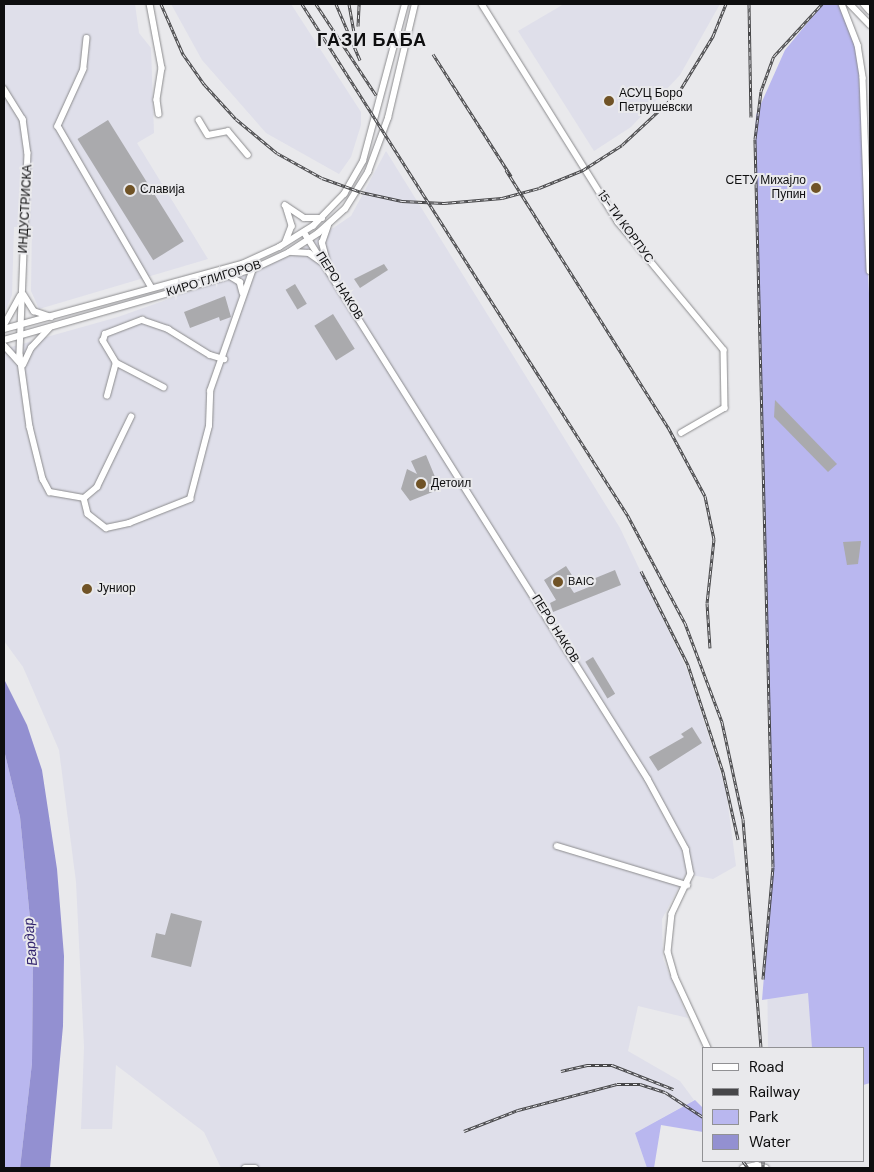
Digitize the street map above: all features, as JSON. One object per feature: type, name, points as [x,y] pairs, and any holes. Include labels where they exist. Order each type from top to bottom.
[{"type":"street","points":[[150,4],[162,68],[156,100],[159,114]]},
{"type":"street","name":"КИРО ГЛИГОРОВ","points":[[4,330],[242,264],[285,244],[322,218],[344,194],[363,161],[405,4]]},
{"type":"street","name":"КИРО ГЛИГОРОВ","points":[[4,340],[253,269],[309,240],[330,222],[360,188],[377,149],[415,4]]},
{"type":"street","name":"15-ТИ КОРПУС","points":[[482,4],[618,222],[724,350],[725,408],[682,433]]},
{"type":"street","points":[[842,4],[858,45],[866,139],[870,271]]},
{"type":"street","points":[[850,4],[870,25]]},
{"type":"street","points":[[864,4],[870,11]]},
{"type":"street","points":[[87,38],[84,69],[58,126],[152,288]]},
{"type":"street","name":"ИНДУСТРИСКА","points":[[4,89],[23,119],[28,153],[21,335],[22,367],[30,427],[46,486],[50,492],[84,498]]},
{"type":"street","points":[[199,120],[208,135],[228,131],[248,155]]},
{"type":"street","points":[[285,244],[292,226],[285,205],[304,218],[322,218]]},
{"type":"street","points":[[329,269],[322,243],[330,222]]},
{"type":"street","name":"ПЕРО НАКОВ","points":[[304,232],[657,794],[690,858],[687,885],[672,914],[668,952],[675,977],[708,1047]]},
{"type":"street","points":[[289,252],[312,254],[329,269]]},
{"type":"street","points":[[131,417],[97,487],[84,498],[88,514],[106,528],[123,526],[190,499],[208,426],[210,391],[224,359],[253,269]]},
{"type":"street","points":[[230,276],[240,282],[244,294]]},
{"type":"street","points":[[23,290],[34,311],[51,317]]},
{"type":"street","points":[[4,325],[23,290]]},
{"type":"street","points":[[164,388],[116,363],[103,337],[142,320],[168,329],[210,355],[224,359]]},
{"type":"street","points":[[22,367],[41,335],[59,324]]},
{"type":"street","points":[[4,345],[15,353],[22,367]]},
{"type":"street","points":[[107,396],[116,363]]},
{"type":"street","points":[[557,846],[687,885]]},
{"type":"street","points":[[743,1168],[756,1165],[766,1168]]},
{"type":"street","points":[[245,1168],[255,1168]]},
{"type":"shaded area","points":[[4,4],[135,4],[139,33],[151,48],[154,133],[137,143],[208,259],[39,309],[31,291],[32,226],[14,227],[12,295],[4,314]]},
{"type":"shaded area","points":[[171,4],[291,4],[361,112],[361,125],[351,157],[339,174],[266,133],[202,60]]},
{"type":"shaded area","name":"АСУЦ Боро Петрушевски","points":[[564,4],[720,4],[680,75],[631,127],[594,151],[518,31]]},
{"type":"shaded area","points":[[386,151],[620,528],[688,672],[726,790],[736,866],[713,879],[686,874],[662,919],[663,959],[688,1018],[638,1006],[628,1051],[680,1081],[694,1100],[635,1133],[647,1168],[221,1168],[204,1132],[116,1065],[112,1129],[81,1129],[84,1047],[76,882],[59,750],[23,667],[4,641],[4,349],[118,317],[293,255],[351,216]]},
{"type":"shaded area","points":[[870,891],[870,1083],[864,1085],[864,1047],[768,1047],[767,957]]},
{"type":"green space","points":[[823,4],[842,4],[858,45],[870,316],[870,1083],[864,1085],[864,1047],[812,1047],[808,993],[762,1000],[773,867],[755,139],[756,115],[785,50]]},
{"type":"green space","points":[[4,750],[20,817],[33,949],[32,1063],[20,1168],[4,1168]]},
{"type":"green space","points":[[695,1100],[702,1107],[702,1132],[661,1125],[654,1168],[647,1168],[635,1133]]},
{"type":"water","name":"Вардар","points":[[4,679],[27,725],[42,770],[57,869],[64,956],[63,1026],[50,1168],[20,1168],[32,1063],[33,949],[20,817],[4,750]]},
{"type":"building","name":"Славија","points":[[108,120],[184,241],[153,260],[77,139]]},
{"type":"building","points":[[384,264],[388,270],[360,288],[354,279]]},
{"type":"building","points":[[295,284],[307,304],[297,309],[286,290]]},
{"type":"building","points":[[225,296],[231,317],[220,321],[219,317],[190,328],[184,312]]},
{"type":"building","points":[[333,314],[355,349],[336,360],[314,326]]},
{"type":"building","points":[[775,400],[837,464],[828,472],[774,417]]},
{"type":"building","name":"Детоил","points":[[426,455],[440,489],[410,501],[401,489],[407,469],[417,474],[411,461]]},
{"type":"building","points":[[861,541],[858,564],[847,565],[843,542]]},
{"type":"building","points":[[566,566],[575,580],[568,584],[574,593],[589,587],[593,579],[615,570],[621,585],[553,612],[550,603],[556,600],[544,580]]},
{"type":"building","points":[[593,657],[615,694],[607,698],[585,662]]},
{"type":"building","points":[[692,727],[702,743],[658,771],[649,757],[684,737],[681,734]]},
{"type":"building","points":[[171,913],[202,921],[191,967],[151,957],[156,933],[165,935]]},
{"type":"railway","points":[[161,4],[183,54],[204,84],[236,119],[277,153],[322,178],[361,192],[402,201],[444,203],[502,198],[539,188],[583,170],[622,145],[679,92],[713,36],[726,4]]},
{"type":"railway","points":[[302,4],[628,516],[685,623],[722,722],[743,819],[761,1047]]},
{"type":"railway","points":[[316,4],[376,95]]},
{"type":"railway","points":[[336,4],[360,60]]},
{"type":"railway","points":[[349,4],[354,31]]},
{"type":"railway","points":[[358,26],[359,4]]},
{"type":"railway","points":[[749,4],[751,117]]},
{"type":"railway","points":[[763,979],[773,867],[755,139],[761,91],[774,56],[822,4]]},
{"type":"railway","points":[[433,54],[511,176]]},
{"type":"railway","points":[[506,170],[668,427],[705,496],[714,539],[707,603],[710,648]]},
{"type":"railway","points":[[641,571],[688,665],[723,772],[738,839]]},
{"type":"railway","points":[[561,1071],[587,1065],[612,1065],[673,1089]]},
{"type":"railway","points":[[464,1131],[518,1110],[617,1084],[640,1084],[665,1092],[702,1116]]},
{"type":"railway","points":[[744,1162],[748,1168]]},
{"type":"railway","points":[[763,1162],[763,1168]]},
{"type":"place","name":"АСУЦ Боро Петрушевски","points":[[609,101]]},
{"type":"place","name":"СЕТУ Михајло Пупин","points":[[816,188]]},
{"type":"place","name":"Славија","points":[[130,190]]},
{"type":"place","name":"Детоил","points":[[421,484]]},
{"type":"place","name":"BAIC","points":[[558,582]]},
{"type":"place","name":"Јуниор","points":[[87,589]]},
{"type":"district","name":"ГАЗИ БАБА","points":[[372,40]]}]
